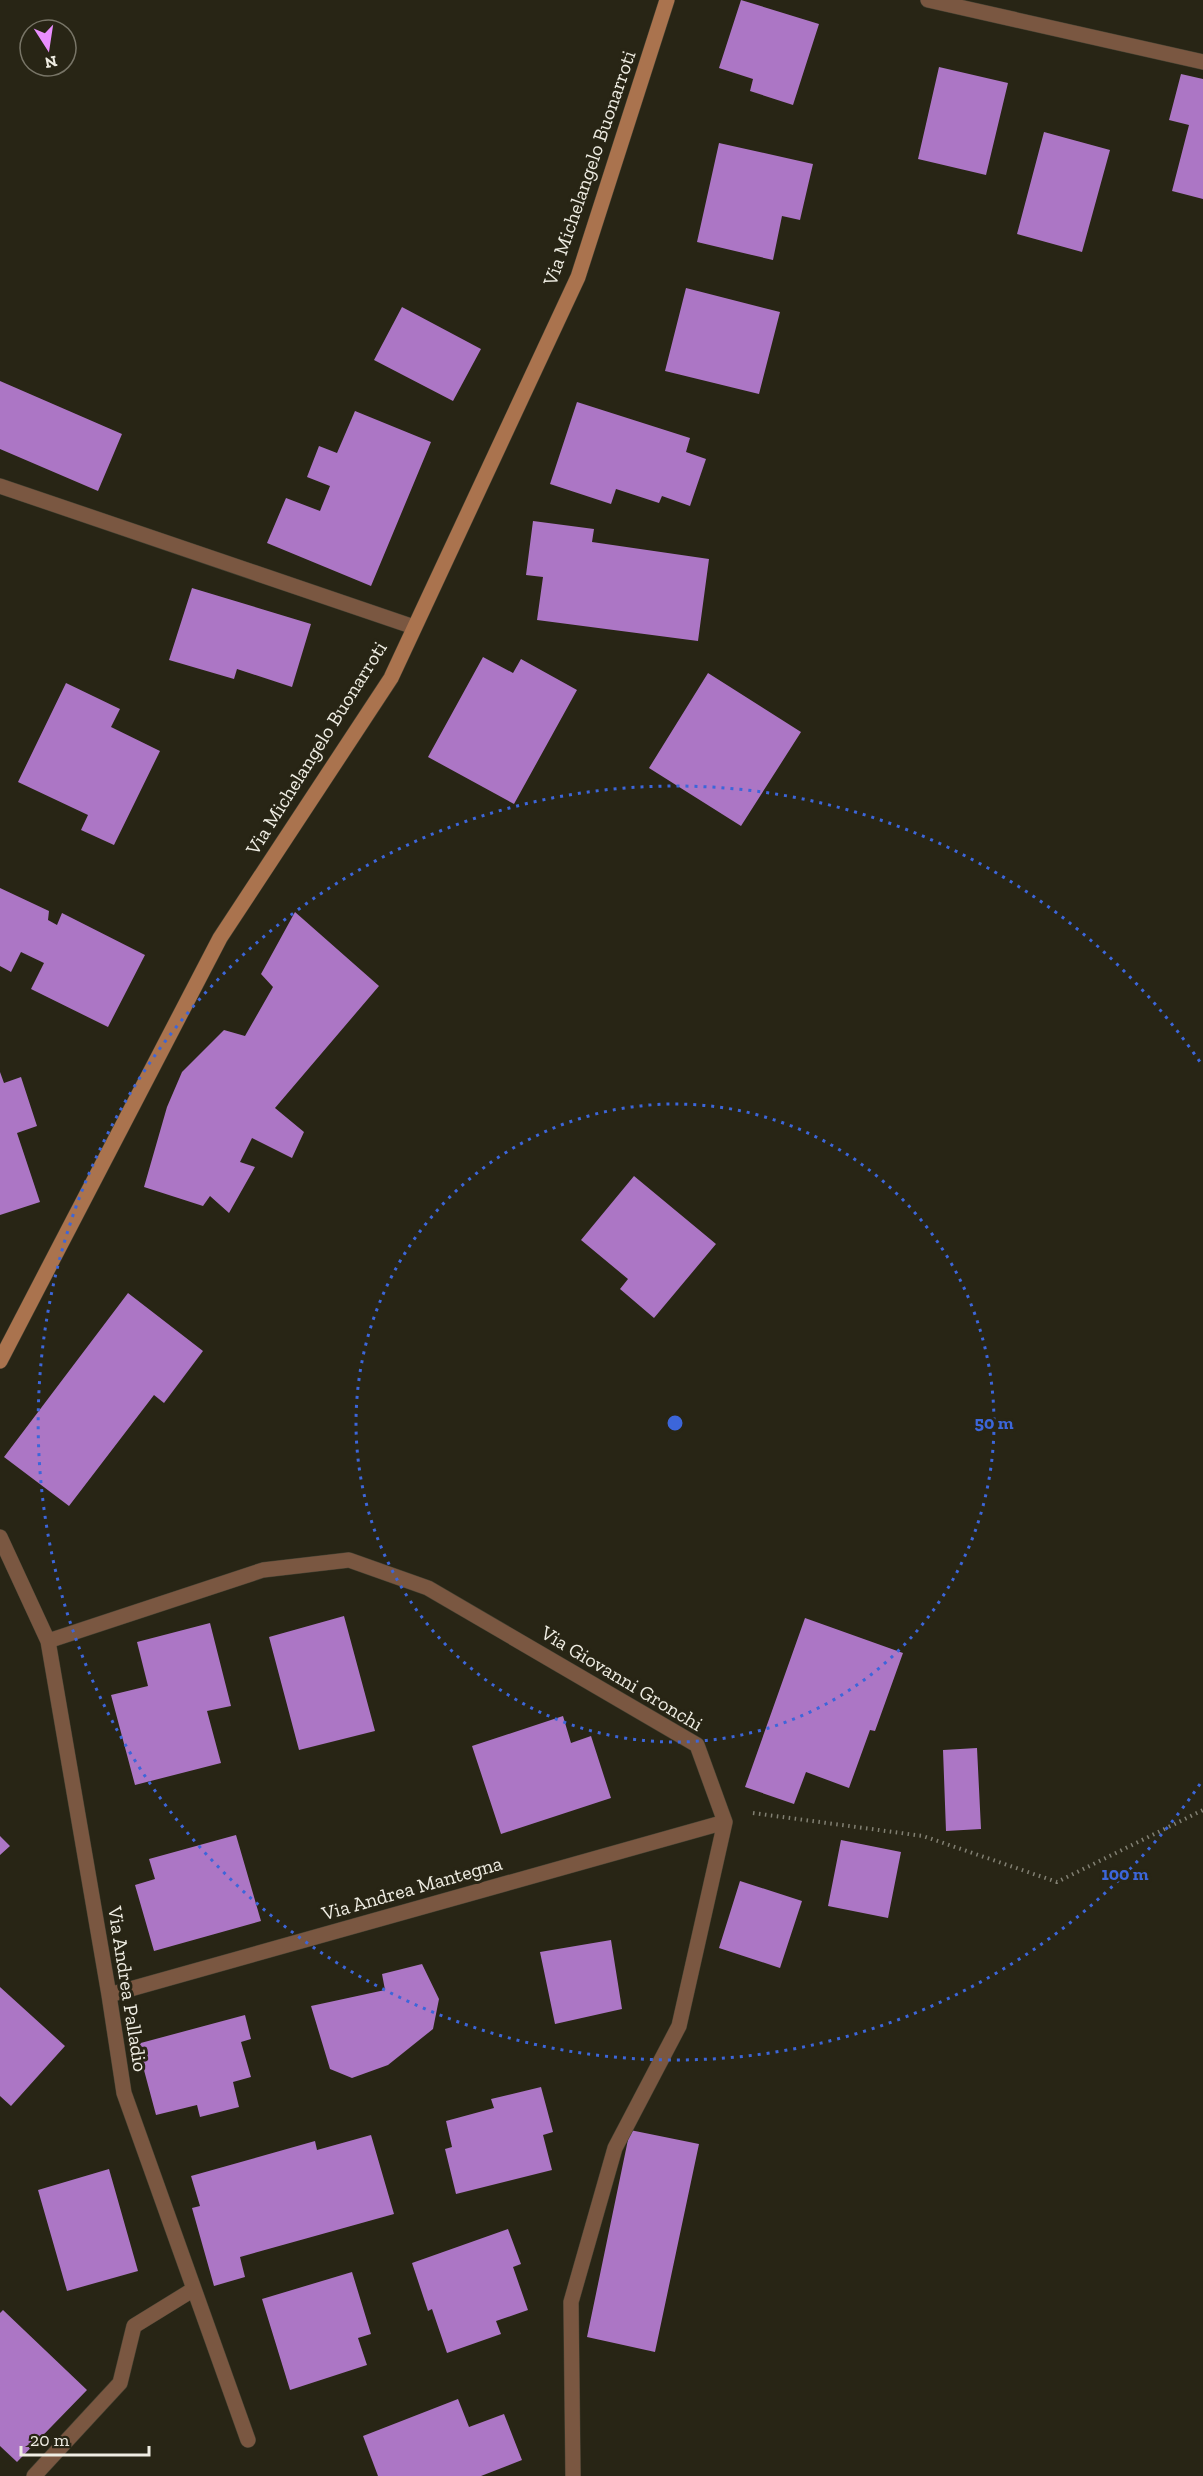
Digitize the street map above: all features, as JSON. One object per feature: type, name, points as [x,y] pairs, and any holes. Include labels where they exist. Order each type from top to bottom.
[{"type":"street","name":"Via Michelangelo Buonarroti","points":[[0,1360],[220,938],[390,678],[578,277],[667,0]]},
{"type":"street","points":[[928,0],[1203,62]]},
{"type":"street","points":[[0,486],[414,627]]},
{"type":"street","name":"Via Andrea Palladio","points":[[0,1537],[48,1641],[110,1995],[124,2093],[248,2440]]},
{"type":"street","name":"Via Giovanni Gronchi","points":[[48,1641],[262,1570],[349,1560],[428,1588],[697,1745],[722,1815]]},
{"type":"street","points":[[573,2476],[571,2302],[615,2148],[679,2026],[722,1815]]},
{"type":"street","name":"Via Andrea Mantegna","points":[[110,1995],[722,1815]]},
{"type":"street","points":[[34,2476],[120,2383],[134,2326],[194,2289]]},
{"type":"path","points":[[722,1815],[923,1836],[1057,1882],[1203,1810]]},
{"type":"building","points":[[741,0],[819,24],[793,105],[750,91],[753,79],[719,68]]},
{"type":"building","points":[[939,67],[1008,83],[986,175],[918,159]]},
{"type":"building","points":[[1181,74],[1203,79],[1203,199],[1172,191],[1189,125],[1169,120]]},
{"type":"building","points":[[1044,132],[1110,150],[1082,252],[1017,234]]},
{"type":"building","points":[[719,143],[813,164],[800,220],[782,216],[773,260],[697,242]]},
{"type":"building","points":[[686,288],[780,312],[759,394],[665,371]]},
{"type":"building","points":[[402,307],[481,349],[453,401],[374,360]]},
{"type":"building","points":[[0,381],[122,434],[98,491],[0,449]]},
{"type":"building","points":[[577,402],[690,438],[686,452],[706,459],[690,506],[662,496],[659,503],[616,489],[611,504],[550,484]]},
{"type":"building","points":[[355,411],[431,442],[371,586],[267,543],[286,498],[320,511],[330,486],[307,477],[319,446],[337,453]]},
{"type":"building","points":[[533,521],[594,529],[592,542],[709,559],[698,641],[537,620],[543,577],[526,575]]},
{"type":"building","points":[[192,588],[311,624],[292,687],[237,669],[234,679],[169,660]]},
{"type":"building","points":[[483,657],[513,673],[521,659],[577,690],[514,804],[428,757]]},
{"type":"building","points":[[708,673],[801,732],[741,826],[649,768]]},
{"type":"building","points":[[66,683],[120,709],[111,727],[160,751],[114,845],[81,830],[88,815],[18,782]]},
{"type":"building","points":[[0,888],[49,911],[48,920],[57,925],[62,913],[145,955],[108,1027],[31,989],[44,963],[21,952],[11,972],[0,966]]},
{"type":"building","points":[[295,912],[379,986],[275,1108],[304,1132],[292,1158],[252,1138],[240,1162],[255,1167],[229,1213],[210,1196],[203,1206],[144,1187],[167,1107],[182,1072],[224,1030],[245,1036],[273,987],[261,974]]},
{"type":"building","points":[[0,1072],[4,1083],[21,1077],[37,1126],[17,1133],[40,1202],[0,1215]]},
{"type":"building","points":[[634,1176],[716,1244],[654,1318],[620,1289],[628,1279],[581,1240]]},
{"type":"building","points":[[128,1293],[203,1351],[164,1403],[154,1395],[69,1506],[4,1457]]},
{"type":"building","points":[[344,1616],[375,1731],[299,1750],[269,1637]]},
{"type":"building","points":[[805,1618],[903,1653],[875,1731],[870,1730],[849,1788],[806,1772],[794,1804],[745,1787]]},
{"type":"building","points":[[210,1623],[231,1706],[207,1711],[221,1763],[135,1785],[111,1695],[148,1686],[137,1642]]},
{"type":"building","points":[[563,1716],[571,1743],[591,1736],[611,1798],[501,1834],[472,1746]]},
{"type":"building","points":[[977,1748],[981,1829],[946,1831],[943,1750]]},
{"type":"building","points":[[236,1835],[261,1921],[154,1951],[135,1885],[155,1879],[149,1859]]},
{"type":"building","points":[[0,1836],[10,1846],[0,1855]]},
{"type":"building","points":[[841,1840],[901,1852],[888,1918],[828,1906]]},
{"type":"building","points":[[740,1881],[802,1901],[780,1968],[719,1948]]},
{"type":"building","points":[[611,1940],[622,2009],[555,2024],[540,1952]]},
{"type":"building","points":[[422,1964],[439,1999],[433,2029],[388,2065],[352,2078],[330,2069],[311,2006],[385,1990],[382,1974]]},
{"type":"building","points":[[0,1987],[65,2046],[11,2106],[0,2096]]},
{"type":"building","points":[[245,2015],[251,2039],[241,2042],[251,2077],[233,2082],[239,2107],[200,2117],[197,2105],[156,2115],[137,2044]]},
{"type":"building","points":[[541,2087],[553,2132],[543,2135],[552,2170],[456,2194],[445,2149],[452,2147],[446,2121],[494,2108],[491,2099]]},
{"type":"building","points":[[630,2130],[699,2144],[655,2352],[587,2337]]},
{"type":"building","points":[[371,2135],[394,2214],[240,2257],[245,2277],[214,2286],[192,2208],[200,2206],[191,2176],[315,2141],[317,2150]]},
{"type":"building","points":[[109,2169],[138,2271],[67,2291],[38,2190]]},
{"type":"building","points":[[508,2229],[521,2264],[513,2267],[528,2310],[496,2321],[501,2334],[447,2353],[432,2309],[428,2311],[412,2263]]},
{"type":"building","points":[[352,2272],[371,2334],[358,2338],[367,2365],[290,2390],[262,2299]]},
{"type":"building","points":[[3,2310],[87,2390],[17,2462],[0,2446],[0,2313]]},
{"type":"building","points":[[458,2399],[469,2427],[504,2414],[522,2460],[481,2476],[378,2476],[363,2436]]}]
